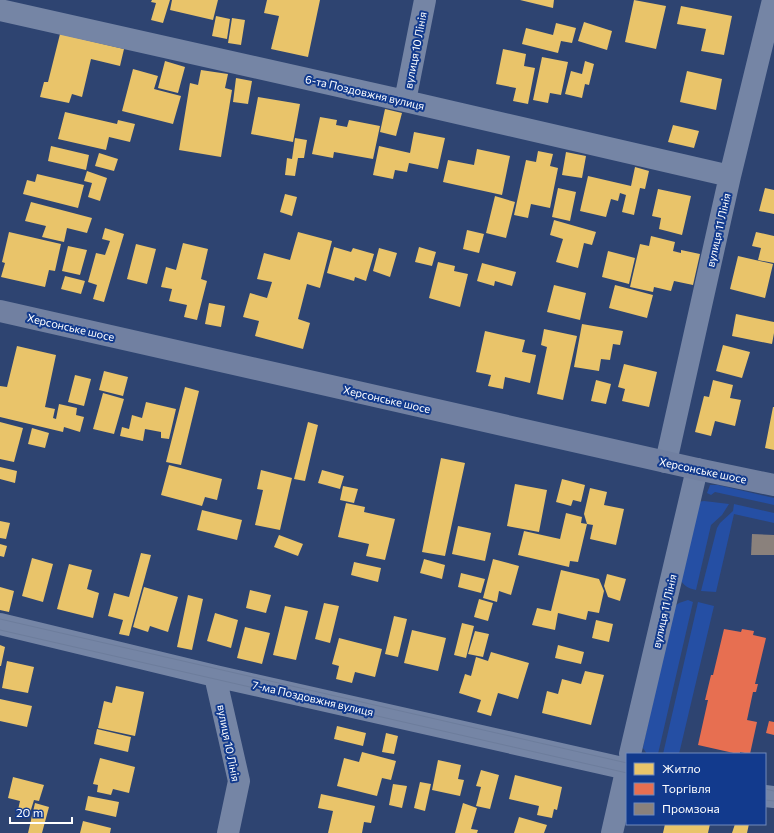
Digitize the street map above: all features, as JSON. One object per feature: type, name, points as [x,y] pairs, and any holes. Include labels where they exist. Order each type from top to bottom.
[{"type":"main road","name":"Херсонське шосе","points":[[0,311],[697,469],[774,485]]},
{"type":"street","name":"вулиця 10 Лінія","points":[[405,101],[425,0]]},
{"type":"street","name":"вулиця 11 Лінія","points":[[666,462],[730,176],[773,0]]},
{"type":"street","name":"6-та Поздовжня вулиця","points":[[0,10],[730,176]]},
{"type":"street","name":"вулиця 11 Лінія","points":[[631,753],[697,469]]},
{"type":"street","name":"7-ма Поздовжня вулиця","points":[[0,624],[215,676],[626,765]]},
{"type":"street","name":"вулиця 10 Лінія","points":[[215,676],[239,781],[228,833]]},
{"type":"street","name":"вулиця 11 Лінія","points":[[612,833],[626,774]]},
{"type":"shaded area","points":[[710,485],[718,485],[774,498],[774,505],[715,492],[711,495],[707,493]]},
{"type":"shaded area","points":[[704,501],[729,504],[722,515],[711,525],[696,590],[686,586],[680,578],[698,502]]},
{"type":"shaded area","points":[[734,504],[774,513],[774,523],[734,514],[716,592],[701,591],[717,528],[720,523],[733,511]]},
{"type":"shaded area","points":[[688,600],[693,602],[658,753],[646,753],[643,748],[645,737],[674,607],[679,603]]},
{"type":"shaded area","points":[[698,602],[714,606],[679,753],[663,753]]},
{"type":"building: Житло","points":[[152,0],[170,0],[163,23],[151,20],[156,3],[151,2]]},
{"type":"building: Житло","points":[[172,0],[218,0],[213,20],[170,10]]},
{"type":"building: Житло","points":[[267,0],[320,0],[308,57],[271,49],[279,16],[264,13]]},
{"type":"building: Житло","points":[[520,0],[554,0],[553,8]]},
{"type":"building: Житло","points":[[634,0],[666,6],[656,49],[625,42]]},
{"type":"building: Житло","points":[[681,6],[732,16],[724,55],[701,51],[706,29],[677,24]]},
{"type":"building: Житло","points":[[216,16],[230,19],[227,39],[212,36]]},
{"type":"building: Житло","points":[[232,18],[245,20],[241,45],[228,43]]},
{"type":"building: Житло","points":[[584,22],[612,31],[607,50],[578,41]]},
{"type":"building: Житло","points":[[556,23],[576,28],[572,43],[561,41],[558,53],[522,44],[526,28],[553,35]]},
{"type":"building: Житло","points":[[60,34],[124,49],[120,66],[91,59],[82,97],[72,94],[69,103],[40,97],[44,82],[48,82]]},
{"type":"building: Житло","points":[[503,49],[526,54],[524,66],[535,68],[528,104],[513,101],[516,88],[496,84]]},
{"type":"building: Житло","points":[[542,57],[568,62],[561,95],[550,93],[548,103],[533,100]]},
{"type":"building: Житло","points":[[165,61],[185,67],[178,93],[158,88]]},
{"type":"building: Житло","points":[[585,61],[594,64],[589,85],[585,84],[582,98],[565,94],[571,71],[582,74]]},
{"type":"building: Житло","points":[[133,69],[158,76],[154,89],[181,96],[173,124],[122,111]]},
{"type":"building: Житло","points":[[201,70],[228,74],[225,88],[232,90],[221,157],[179,150],[190,83],[198,85]]},
{"type":"building: Житло","points":[[687,71],[722,79],[716,110],[680,102]]},
{"type":"building: Житло","points":[[236,78],[252,81],[248,104],[233,102]]},
{"type":"building: Житло","points":[[258,97],[300,104],[293,142],[251,134]]},
{"type":"building: Житло","points":[[385,109],[402,113],[396,136],[380,132]]},
{"type":"building: Житло","points":[[65,112],[117,124],[118,120],[135,124],[130,142],[109,137],[106,150],[58,139]]},
{"type":"building: Житло","points":[[320,117],[337,120],[336,125],[347,127],[349,120],[380,126],[373,159],[334,152],[333,158],[312,154]]},
{"type":"building: Житло","points":[[673,125],[699,131],[694,148],[668,142]]},
{"type":"building: Житло","points":[[414,132],[445,138],[438,169],[409,163],[407,172],[395,170],[393,179],[373,175],[379,146],[410,153]]},
{"type":"building: Житло","points":[[295,138],[307,140],[304,158],[298,158],[295,176],[285,175],[287,158],[292,159]]},
{"type":"building: Житло","points":[[51,146],[89,155],[86,170],[48,161]]},
{"type":"building: Житло","points":[[477,149],[510,156],[502,195],[443,182],[448,160],[474,165]]},
{"type":"building: Житло","points":[[538,151],[553,154],[550,166],[558,168],[550,208],[531,204],[528,218],[514,215],[526,160],[536,162]]},
{"type":"building: Житло","points":[[566,152],[586,156],[582,178],[562,175]]},
{"type":"building: Житло","points":[[99,153],[118,159],[114,171],[95,166]]},
{"type":"building: Житло","points":[[635,167],[649,171],[645,189],[640,188],[634,215],[622,212],[626,195],[620,193],[618,201],[611,199],[606,217],[580,211],[588,176],[631,186]]},
{"type":"building: Житло","points":[[87,171],[107,178],[100,201],[88,197],[92,183],[84,181]]},
{"type":"building: Житло","points":[[37,174],[84,185],[78,208],[23,194],[27,180],[35,182]]},
{"type":"building: Житло","points":[[558,188],[576,192],[570,221],[552,217]]},
{"type":"building: Житло","points":[[765,188],[774,190],[774,214],[759,211]]},
{"type":"building: Житло","points":[[658,189],[691,196],[682,235],[659,229],[661,218],[652,216]]},
{"type":"building: Житло","points":[[285,194],[297,197],[292,216],[280,212]]},
{"type":"building: Житло","points":[[495,196],[515,202],[506,238],[486,233]]},
{"type":"building: Житло","points":[[31,202],[92,218],[87,233],[67,228],[64,242],[42,237],[46,226],[25,221]]},
{"type":"building: Житло","points":[[554,220],[596,232],[592,245],[584,243],[578,268],[556,262],[563,239],[550,235]]},
{"type":"building: Житло","points":[[105,228],[124,234],[104,302],[93,299],[97,285],[88,282],[96,253],[105,255],[110,241],[102,239]]},
{"type":"building: Житло","points":[[467,230],[484,234],[479,253],[463,249]]},
{"type":"building: Житло","points":[[9,232],[61,244],[55,271],[49,270],[45,287],[1,277],[5,263],[2,262]]},
{"type":"building: Житло","points":[[298,232],[332,241],[320,288],[307,284],[298,319],[310,323],[303,349],[255,336],[259,321],[243,317],[250,293],[267,298],[272,282],[257,279],[264,253],[290,260]]},
{"type":"building: Житло","points":[[756,232],[774,236],[774,263],[758,260],[761,248],[752,246]]},
{"type":"building: Житло","points":[[651,236],[675,242],[673,251],[681,253],[681,250],[700,254],[693,285],[674,281],[671,291],[654,287],[653,292],[630,287],[640,244],[649,246]]},
{"type":"building: Житло","points":[[183,243],[208,249],[201,279],[207,281],[197,320],[184,317],[187,305],[169,301],[172,289],[161,287],[166,267],[176,270]]},
{"type":"building: Житло","points":[[136,244],[156,249],[147,284],[127,279]]},
{"type":"building: Житло","points":[[68,246],[87,250],[80,275],[62,271]]},
{"type":"building: Житло","points":[[334,247],[351,252],[353,248],[374,254],[366,281],[355,277],[354,281],[327,273]]},
{"type":"building: Житло","points":[[419,247],[436,252],[432,266],[415,262]]},
{"type":"building: Житло","points":[[379,248],[397,253],[390,277],[373,271]]},
{"type":"building: Житло","points":[[608,251],[635,258],[629,284],[602,277]]},
{"type":"building: Житло","points":[[738,256],[773,264],[765,298],[730,289]]},
{"type":"building: Житло","points":[[438,262],[455,266],[454,271],[468,274],[460,307],[429,298]]},
{"type":"building: Житло","points":[[482,263],[516,272],[512,286],[495,281],[494,286],[477,281]]},
{"type":"building: Житло","points":[[65,276],[85,281],[81,294],[61,289]]},
{"type":"building: Житло","points":[[554,285],[586,293],[580,320],[547,312]]},
{"type":"building: Житло","points":[[615,285],[653,295],[647,318],[609,308]]},
{"type":"building: Житло","points":[[209,303],[225,306],[221,327],[205,324]]},
{"type":"building: Житло","points":[[736,314],[774,322],[772,344],[732,336]]},
{"type":"building: Житло","points":[[582,324],[623,331],[620,345],[613,344],[610,360],[601,359],[599,371],[574,367]]},
{"type":"building: Житло","points":[[544,329],[577,336],[563,400],[537,394],[547,347],[541,345]]},
{"type":"building: Житло","points":[[485,331],[525,340],[522,352],[536,355],[530,383],[505,377],[503,389],[488,386],[491,375],[476,372]]},
{"type":"building: Житло","points":[[723,345],[750,352],[742,378],[716,371]]},
{"type":"building: Житло","points":[[17,346],[56,355],[45,407],[55,409],[53,418],[56,419],[59,404],[77,408],[76,415],[84,417],[80,432],[64,427],[63,432],[0,417],[0,386],[7,387]]},
{"type":"building: Житло","points":[[624,364],[657,372],[649,407],[622,401],[625,389],[618,387]]},
{"type":"building: Житло","points":[[104,371],[128,377],[123,396],[99,390]]},
{"type":"building: Житло","points":[[75,375],[91,379],[84,406],[68,402]]},
{"type":"building: Житло","points":[[596,380],[611,384],[606,404],[591,401]]},
{"type":"building: Житло","points":[[713,380],[733,385],[730,398],[741,400],[735,426],[715,421],[711,436],[695,432],[704,396],[709,397]]},
{"type":"building: Житло","points":[[185,387],[199,391],[181,465],[166,462]]},
{"type":"building: Житло","points":[[103,393],[124,399],[114,434],[93,429]]},
{"type":"building: Житло","points":[[146,402],[176,409],[169,439],[161,438],[161,432],[145,429],[143,441],[120,436],[122,427],[129,429],[132,415],[142,418]]},
{"type":"building: Житло","points":[[774,407],[774,450],[765,448]]},
{"type":"building: Житло","points":[[0,422],[23,428],[14,462],[0,459]]},
{"type":"building: Житло","points":[[308,422],[318,425],[305,481],[294,479]]},
{"type":"building: Житло","points":[[32,428],[49,433],[45,448],[28,444]]},
{"type":"building: Житло","points":[[441,458],[465,463],[445,556],[422,552]]},
{"type":"building: Житло","points":[[169,465],[222,479],[217,500],[205,497],[202,506],[161,495]]},
{"type":"building: Житло","points":[[0,467],[17,471],[15,483],[0,479]]},
{"type":"building: Житло","points":[[261,470],[292,478],[280,530],[255,525],[263,490],[257,489]]},
{"type":"building: Житло","points":[[322,470],[344,476],[340,489],[318,483]]},
{"type":"building: Житло","points":[[562,479],[585,485],[581,502],[573,500],[571,506],[556,502]]},
{"type":"building: Житло","points":[[515,484],[547,490],[539,532],[507,526]]},
{"type":"building: Житло","points":[[343,486],[358,489],[354,503],[340,500]]},
{"type":"building: Житло","points":[[590,488],[607,492],[604,505],[624,509],[616,545],[590,539],[593,525],[587,524],[584,514]]},
{"type":"building: Житло","points":[[346,503],[365,507],[364,512],[395,519],[385,560],[366,556],[369,544],[338,537]]},
{"type":"building: Житло","points":[[202,510],[242,520],[237,540],[197,530]]},
{"type":"building: Житло","points":[[566,513],[582,517],[581,523],[587,524],[578,562],[570,561],[569,567],[518,555],[524,531],[560,539]]},
{"type":"building: Житло","points":[[0,521],[10,523],[6,539],[0,538]]},
{"type":"building: Житло","points":[[458,526],[491,533],[485,561],[452,554]]},
{"type":"building: Житло","points":[[279,535],[303,544],[298,556],[274,547]]},
{"type":"building: Житло","points":[[0,544],[7,546],[4,557],[0,556]]},
{"type":"building: Житло","points":[[141,553],[151,555],[129,636],[119,634],[123,620],[108,616],[114,593],[129,597]]},
{"type":"building: Житло","points":[[32,558],[53,564],[43,602],[22,596]]},
{"type":"building: Житло","points":[[424,559],[445,565],[442,579],[420,573]]},
{"type":"building: Житло","points":[[493,559],[519,566],[511,595],[499,591],[497,602],[483,598]]},
{"type":"building: Житло","points":[[354,562],[381,568],[378,582],[351,575]]},
{"type":"building: Житло","points":[[69,564],[92,570],[87,589],[99,593],[93,618],[57,609]]},
{"type":"building: Житло","points":[[561,570],[599,579],[604,591],[599,613],[588,611],[586,620],[558,613],[555,630],[532,625],[537,608],[551,611]]},
{"type":"building: Житло","points":[[461,573],[485,579],[481,593],[458,587]]},
{"type":"building: Житло","points":[[607,574],[626,579],[620,601],[608,597],[604,586]]},
{"type":"building: Житло","points":[[0,587],[14,591],[9,612],[0,610]]},
{"type":"building: Житло","points":[[144,587],[178,597],[168,632],[150,626],[148,632],[133,627]]},
{"type":"building: Житло","points":[[250,590],[271,595],[266,613],[246,608]]},
{"type":"building: Житло","points":[[188,595],[203,599],[192,650],[177,647]]},
{"type":"building: Житло","points":[[479,599],[493,603],[488,621],[474,617]]},
{"type":"building: Житло","points":[[324,603],[339,606],[330,643],[315,639]]},
{"type":"building: Житло","points":[[285,606],[308,611],[296,660],[273,655]]},
{"type":"building: Житло","points":[[215,613],[238,620],[231,648],[207,641]]},
{"type":"building: Житло","points":[[394,616],[407,619],[398,657],[385,654]]},
{"type":"building: Житло","points":[[596,620],[613,624],[609,642],[592,638]]},
{"type":"building: Житло","points":[[462,623],[474,626],[466,658],[454,655]]},
{"type":"building: Житло","points":[[245,627],[270,633],[262,664],[237,658]]},
{"type":"building: Житло","points":[[412,630],[446,638],[438,671],[404,663]]},
{"type":"building: Житло","points":[[475,631],[489,634],[483,657],[468,654]]},
{"type":"building: Житло","points":[[339,638],[382,649],[375,677],[355,672],[352,683],[336,679],[339,666],[332,664]]},
{"type":"building: Житло","points":[[0,645],[5,647],[1,666],[0,666]]},
{"type":"building: Житло","points":[[558,645],[584,652],[581,664],[555,658]]},
{"type":"building: Житло","points":[[491,652],[529,663],[518,699],[498,693],[491,716],[477,712],[481,700],[459,693],[465,674],[471,676],[476,657],[488,661]]},
{"type":"building: Житло","points":[[7,661],[34,667],[28,693],[2,688]]},
{"type":"building: Житло","points":[[585,671],[604,675],[591,725],[542,713],[547,691],[558,694],[562,679],[581,684]]},
{"type":"building: Житло","points":[[116,686],[144,692],[135,736],[98,728],[104,701],[112,703]]},
{"type":"building: Житло","points":[[0,699],[32,706],[27,727],[0,721]]},
{"type":"building: Житло","points":[[337,726],[366,733],[363,746],[334,739]]},
{"type":"building: Житло","points":[[97,729],[131,737],[128,752],[94,744]]},
{"type":"building: Житло","points":[[386,733],[398,736],[394,754],[382,752]]},
{"type":"building: Житло","points":[[362,752],[396,761],[391,780],[382,778],[377,796],[337,786],[344,758],[359,762]]},
{"type":"building: Житло","points":[[100,758],[135,767],[129,793],[113,789],[111,795],[97,792],[98,785],[93,784]]},
{"type":"building: Житло","points":[[438,760],[461,765],[458,779],[464,780],[460,796],[432,790]]},
{"type":"building: Житло","points":[[481,770],[499,775],[490,809],[476,806],[481,787],[476,786]]},
{"type":"building: Житло","points":[[515,775],[562,787],[557,810],[554,809],[552,818],[537,815],[539,806],[509,799]]},
{"type":"building: Житло","points":[[13,777],[44,785],[39,801],[34,800],[30,813],[18,810],[20,801],[8,798]]},
{"type":"building: Житло","points":[[420,782],[431,784],[425,811],[414,808]]},
{"type":"building: Житло","points":[[393,784],[407,786],[402,808],[389,805]]},
{"type":"building: Житло","points":[[321,794],[375,806],[371,823],[364,822],[362,833],[328,833],[333,811],[318,808]]},
{"type":"building: Житло","points":[[88,796],[119,802],[116,817],[85,810]]},
{"type":"building: Житло","points":[[35,803],[49,807],[42,833],[28,833]]},
{"type":"building: Житло","points":[[463,803],[477,808],[471,829],[478,830],[477,833],[455,833]]},
{"type":"building: Житло","points":[[519,817],[547,825],[544,833],[514,833]]},
{"type":"building: Житло","points":[[83,821],[111,828],[110,833],[80,833]]},
{"type":"building: Житло","points":[[665,825],[710,825],[708,833],[663,833]]},
{"type":"building: Житло","points":[[735,825],[749,825],[747,833],[732,833]]},
{"type":"building: Торгівля","points":[[724,629],[741,632],[742,629],[754,631],[753,635],[766,638],[755,684],[758,684],[756,692],[753,692],[747,720],[757,722],[750,753],[734,753],[698,745],[708,700],[705,700],[711,675],[713,675]]},
{"type":"building: Торгівля","points":[[769,721],[774,722],[774,735],[766,733]]},
{"type":"building: Промзона","points":[[752,534],[774,535],[774,555],[751,555]]},
{"type":"tram line","points":[[0,619],[626,763]]},
{"type":"tram line","points":[[0,630],[626,773]]},
{"type":"tram line","points":[[766,789],[774,791]]},
{"type":"tram line","points":[[766,800],[774,801]]}]
